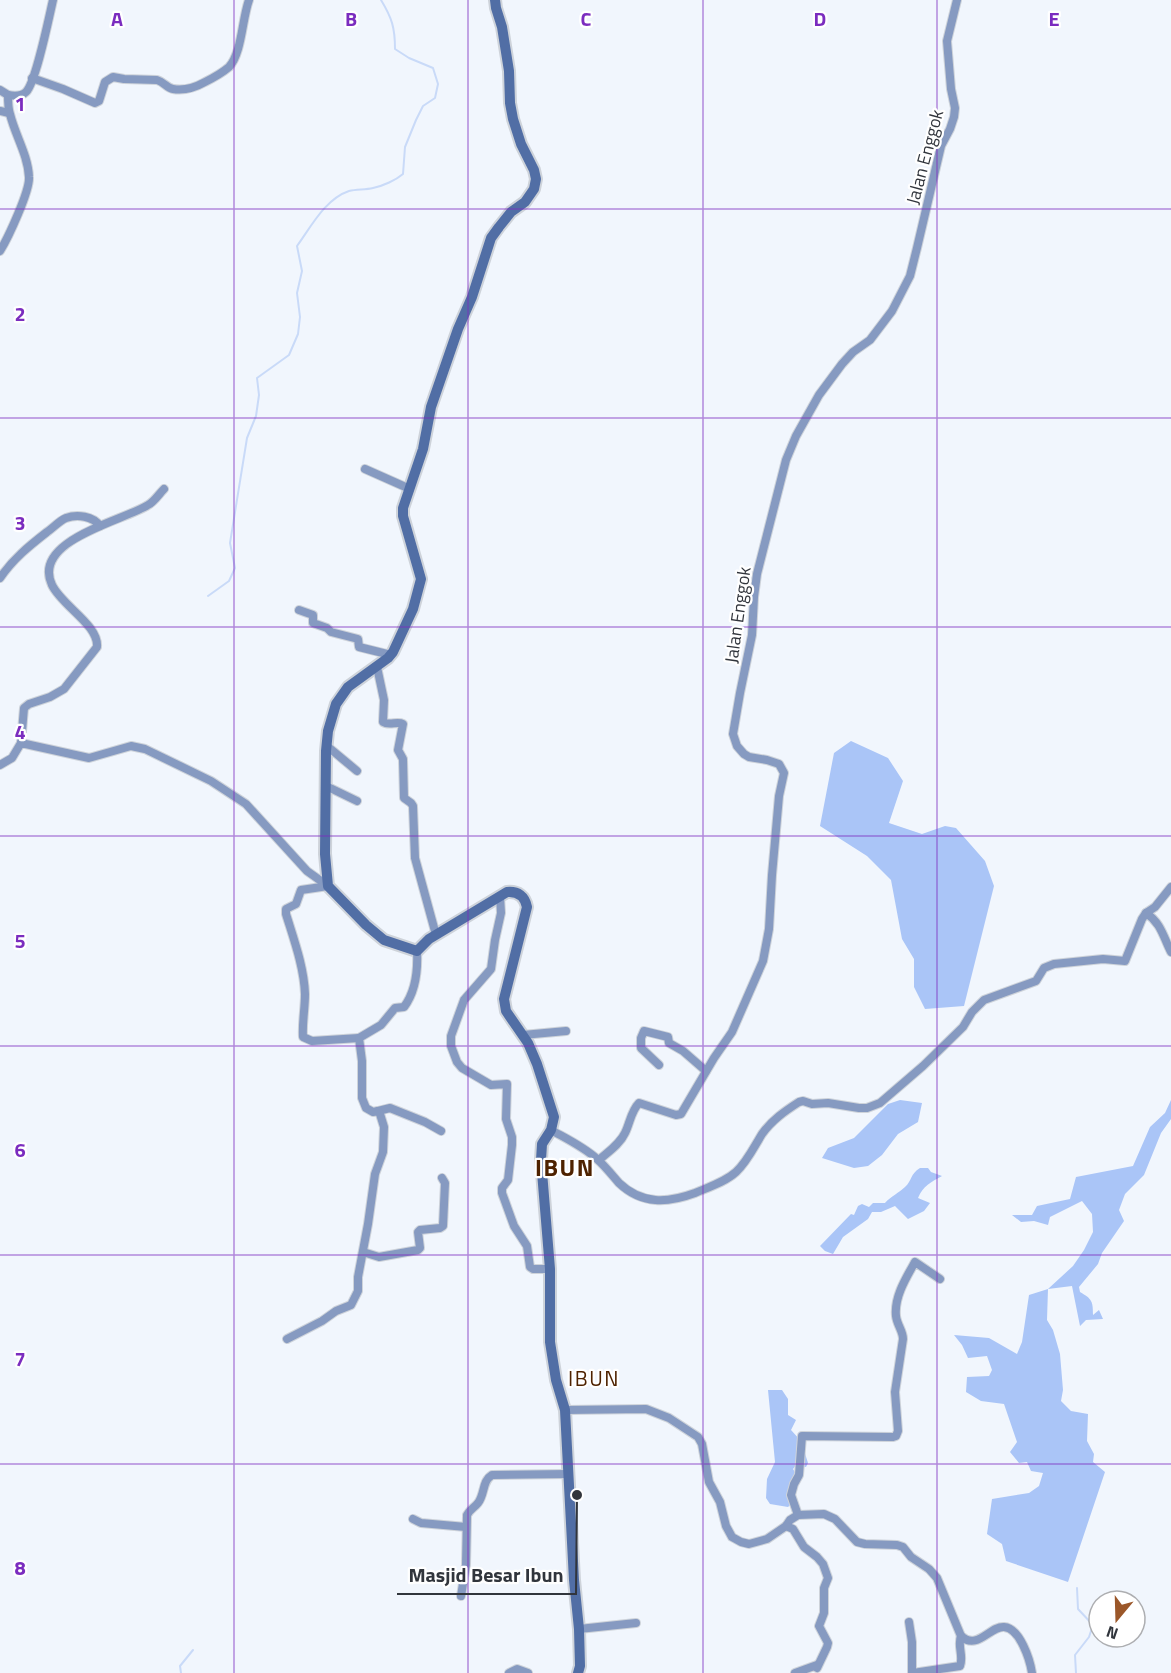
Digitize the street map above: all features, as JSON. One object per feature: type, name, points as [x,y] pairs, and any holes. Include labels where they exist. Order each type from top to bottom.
[{"type":"main road","points":[[495,0],[509,71],[513,119],[520,144],[534,170],[536,179],[534,189],[525,202],[505,219],[491,238],[434,398],[423,449],[403,508],[403,516],[421,579],[413,609],[391,655],[348,687],[336,704],[331,718],[327,746],[325,854],[328,886],[384,940],[417,951],[429,939],[507,892],[517,893],[525,900],[527,907],[504,999],[506,1011],[528,1043],[537,1064],[554,1117],[551,1130],[542,1144],[541,1160],[550,1269],[550,1342],[556,1380],[565,1410],[574,1580],[579,1629],[580,1666],[578,1673]]},
{"type":"street","points":[[0,90],[13,96],[27,91],[53,0]]},
{"type":"street","points":[[32,78],[95,103],[99,100],[105,82],[113,77],[158,80],[171,88],[194,87],[230,66],[238,50],[249,0]]},
{"type":"street","name":"Jalan Enggok","points":[[599,1160],[623,1137],[633,1110],[639,1103],[679,1115],[732,1032],[765,954],[779,796],[784,773],[779,764],[744,754],[737,746],[733,734],[752,635],[757,574],[786,460],[796,436],[819,395],[842,364],[853,352],[870,340],[892,312],[910,276],[941,146],[954,117],[955,108],[947,41],[957,0]]},
{"type":"street","points":[[0,251],[29,189],[30,180],[9,113],[8,95]]},
{"type":"street","points":[[0,111],[9,113]]},
{"type":"street","points":[[366,469],[410,489]]},
{"type":"street","points":[[0,765],[12,758],[21,743],[24,708],[64,689],[97,647],[95,634],[57,594],[51,583],[50,565],[62,546],[100,526],[150,505],[164,489]]},
{"type":"street","points":[[0,578],[10,563],[24,550],[65,519],[82,516],[96,521],[100,526]]},
{"type":"street","points":[[299,610],[313,615],[313,623],[332,632],[358,639],[359,647],[391,655]]},
{"type":"street","points":[[377,667],[384,700],[383,722],[403,724],[398,750],[403,759],[404,798],[412,804],[415,858],[436,935]]},
{"type":"street","points":[[21,743],[89,758],[126,747],[137,746],[145,749],[211,781],[238,798],[257,815],[307,871],[328,886]]},
{"type":"street","points":[[327,746],[357,771]]},
{"type":"street","points":[[326,786],[357,801]]},
{"type":"street","points":[[328,886],[301,890],[296,904],[286,909],[305,992],[303,1037],[312,1041],[359,1038],[381,1025],[395,1008],[404,1007],[408,1002],[415,983],[417,951]]},
{"type":"street","points":[[551,1130],[599,1160],[628,1191],[641,1197],[669,1200],[720,1183],[736,1172],[763,1132],[776,1118],[799,1101],[859,1108],[880,1103],[963,1027],[972,1012],[984,1000],[1036,981],[1044,968],[1054,964],[1103,958],[1125,961],[1138,925],[1146,913],[1155,907],[1171,887]]},
{"type":"street","points":[[500,896],[501,914],[491,969],[464,1000],[451,1036],[451,1046],[462,1068],[491,1085],[507,1084],[506,1119],[512,1145],[508,1180],[502,1188],[503,1197],[514,1226],[527,1246],[530,1267],[550,1269]]},
{"type":"street","points":[[1146,913],[1161,928],[1171,952]]},
{"type":"street","points":[[523,1035],[567,1031]]},
{"type":"street","points":[[659,1065],[641,1048],[644,1031],[668,1037],[669,1043],[683,1051],[706,1071]]},
{"type":"street","points":[[359,1038],[362,1061],[362,1098],[366,1108],[370,1111],[390,1108],[441,1131]]},
{"type":"street","points":[[287,1339],[351,1305],[358,1291],[358,1277],[375,1174],[384,1152],[384,1127],[378,1111]]},
{"type":"street","points":[[363,1252],[379,1257],[418,1250],[420,1230],[443,1226],[445,1184],[442,1178]]},
{"type":"street","points":[[798,1515],[791,1495],[799,1475],[802,1436],[896,1436],[898,1431],[896,1392],[903,1339],[896,1318],[898,1295],[915,1262],[940,1279]]},
{"type":"street","points":[[565,1410],[646,1409],[669,1418],[688,1430],[701,1441],[709,1482],[720,1502],[726,1526],[732,1537],[741,1542],[750,1544],[767,1539],[798,1515],[824,1514],[844,1527],[857,1542],[903,1547],[911,1557],[937,1578],[964,1639],[970,1641],[1004,1627],[1017,1635],[1032,1673]]},
{"type":"street","points":[[461,1596],[466,1565],[466,1527],[469,1511],[478,1502],[487,1478],[521,1474],[568,1474]]},
{"type":"street","points":[[413,1519],[421,1523],[466,1527]]},
{"type":"street","points":[[786,1526],[793,1529],[804,1547],[824,1564],[828,1578],[824,1588],[824,1613],[819,1626],[828,1642],[827,1647],[817,1667],[795,1673]]},
{"type":"street","points":[[909,1622],[913,1673],[960,1666],[962,1636]]},
{"type":"street","points":[[579,1629],[636,1623]]},
{"type":"street","points":[[508,1673],[517,1669],[528,1673]]},
{"type":"shaded area","points":[[851,741],[888,758],[903,781],[889,823],[922,834],[945,826],[956,828],[985,861],[994,886],[964,1006],[925,1009],[914,987],[914,959],[902,939],[891,880],[867,856],[820,826],[834,753]]},
{"type":"shaded area","points":[[900,1100],[922,1103],[918,1122],[898,1134],[882,1155],[868,1166],[854,1168],[822,1158],[828,1148],[854,1138],[888,1104]]},
{"type":"shaded area","points":[[1171,1100],[1171,1119],[1161,1133],[1144,1175],[1125,1194],[1119,1210],[1124,1221],[1102,1253],[1098,1264],[1079,1287],[1080,1292],[1091,1301],[1093,1315],[1099,1310],[1103,1319],[1086,1320],[1080,1326],[1072,1286],[1048,1289],[1073,1266],[1084,1250],[1093,1232],[1092,1214],[1082,1201],[1050,1217],[1048,1225],[1034,1221],[1021,1222],[1012,1215],[1032,1215],[1037,1206],[1070,1199],[1076,1177],[1133,1166],[1150,1127],[1165,1113]]},
{"type":"shaded area","points":[[920,1168],[928,1168],[931,1172],[942,1176],[922,1190],[918,1198],[930,1203],[924,1211],[908,1219],[895,1206],[881,1212],[872,1212],[868,1219],[843,1237],[833,1254],[820,1246],[851,1214],[854,1215],[858,1206],[862,1204],[869,1207],[873,1203],[885,1203],[905,1187]]},
{"type":"shaded area","points":[[1048,1289],[1047,1320],[1053,1330],[1060,1354],[1063,1390],[1061,1401],[1071,1411],[1088,1414],[1087,1441],[1094,1454],[1093,1462],[1105,1472],[1068,1582],[1006,1561],[1002,1544],[987,1534],[992,1499],[1029,1493],[1039,1486],[1043,1473],[1031,1471],[1027,1462],[1019,1463],[1010,1452],[1017,1442],[1004,1404],[981,1401],[966,1392],[967,1377],[989,1376],[992,1370],[987,1356],[968,1358],[954,1335],[989,1338],[1017,1354],[1022,1342],[1029,1295]]},
{"type":"shaded area","points":[[768,1390],[782,1390],[788,1399],[788,1415],[796,1420],[791,1430],[801,1441],[808,1463],[806,1467],[796,1465],[793,1469],[799,1479],[788,1507],[770,1504],[766,1498],[767,1479],[775,1462]]},
{"type":"waterway","points":[[208,596],[229,581],[235,568],[230,543],[247,438],[256,416],[259,395],[257,378],[289,355],[298,334],[300,317],[297,293],[302,271],[297,246],[319,214],[340,195],[349,191],[381,186],[403,174],[405,147],[416,120],[423,106],[435,98],[438,84],[433,68],[395,49],[392,23],[381,0]]},
{"type":"waterway","points":[[1076,1673],[1075,1655],[1089,1637],[1093,1625],[1078,1609],[1077,1588]]},
{"type":"waterway","points":[[181,1673],[180,1666],[193,1650]]},
{"type":"place","name":"Masjid Besar Ibun","points":[[577,1495]]},
{"type":"district","name":"IBUN","points":[[565,1168]]},
{"type":"district","name":"IBUN","points":[[594,1379]]}]
